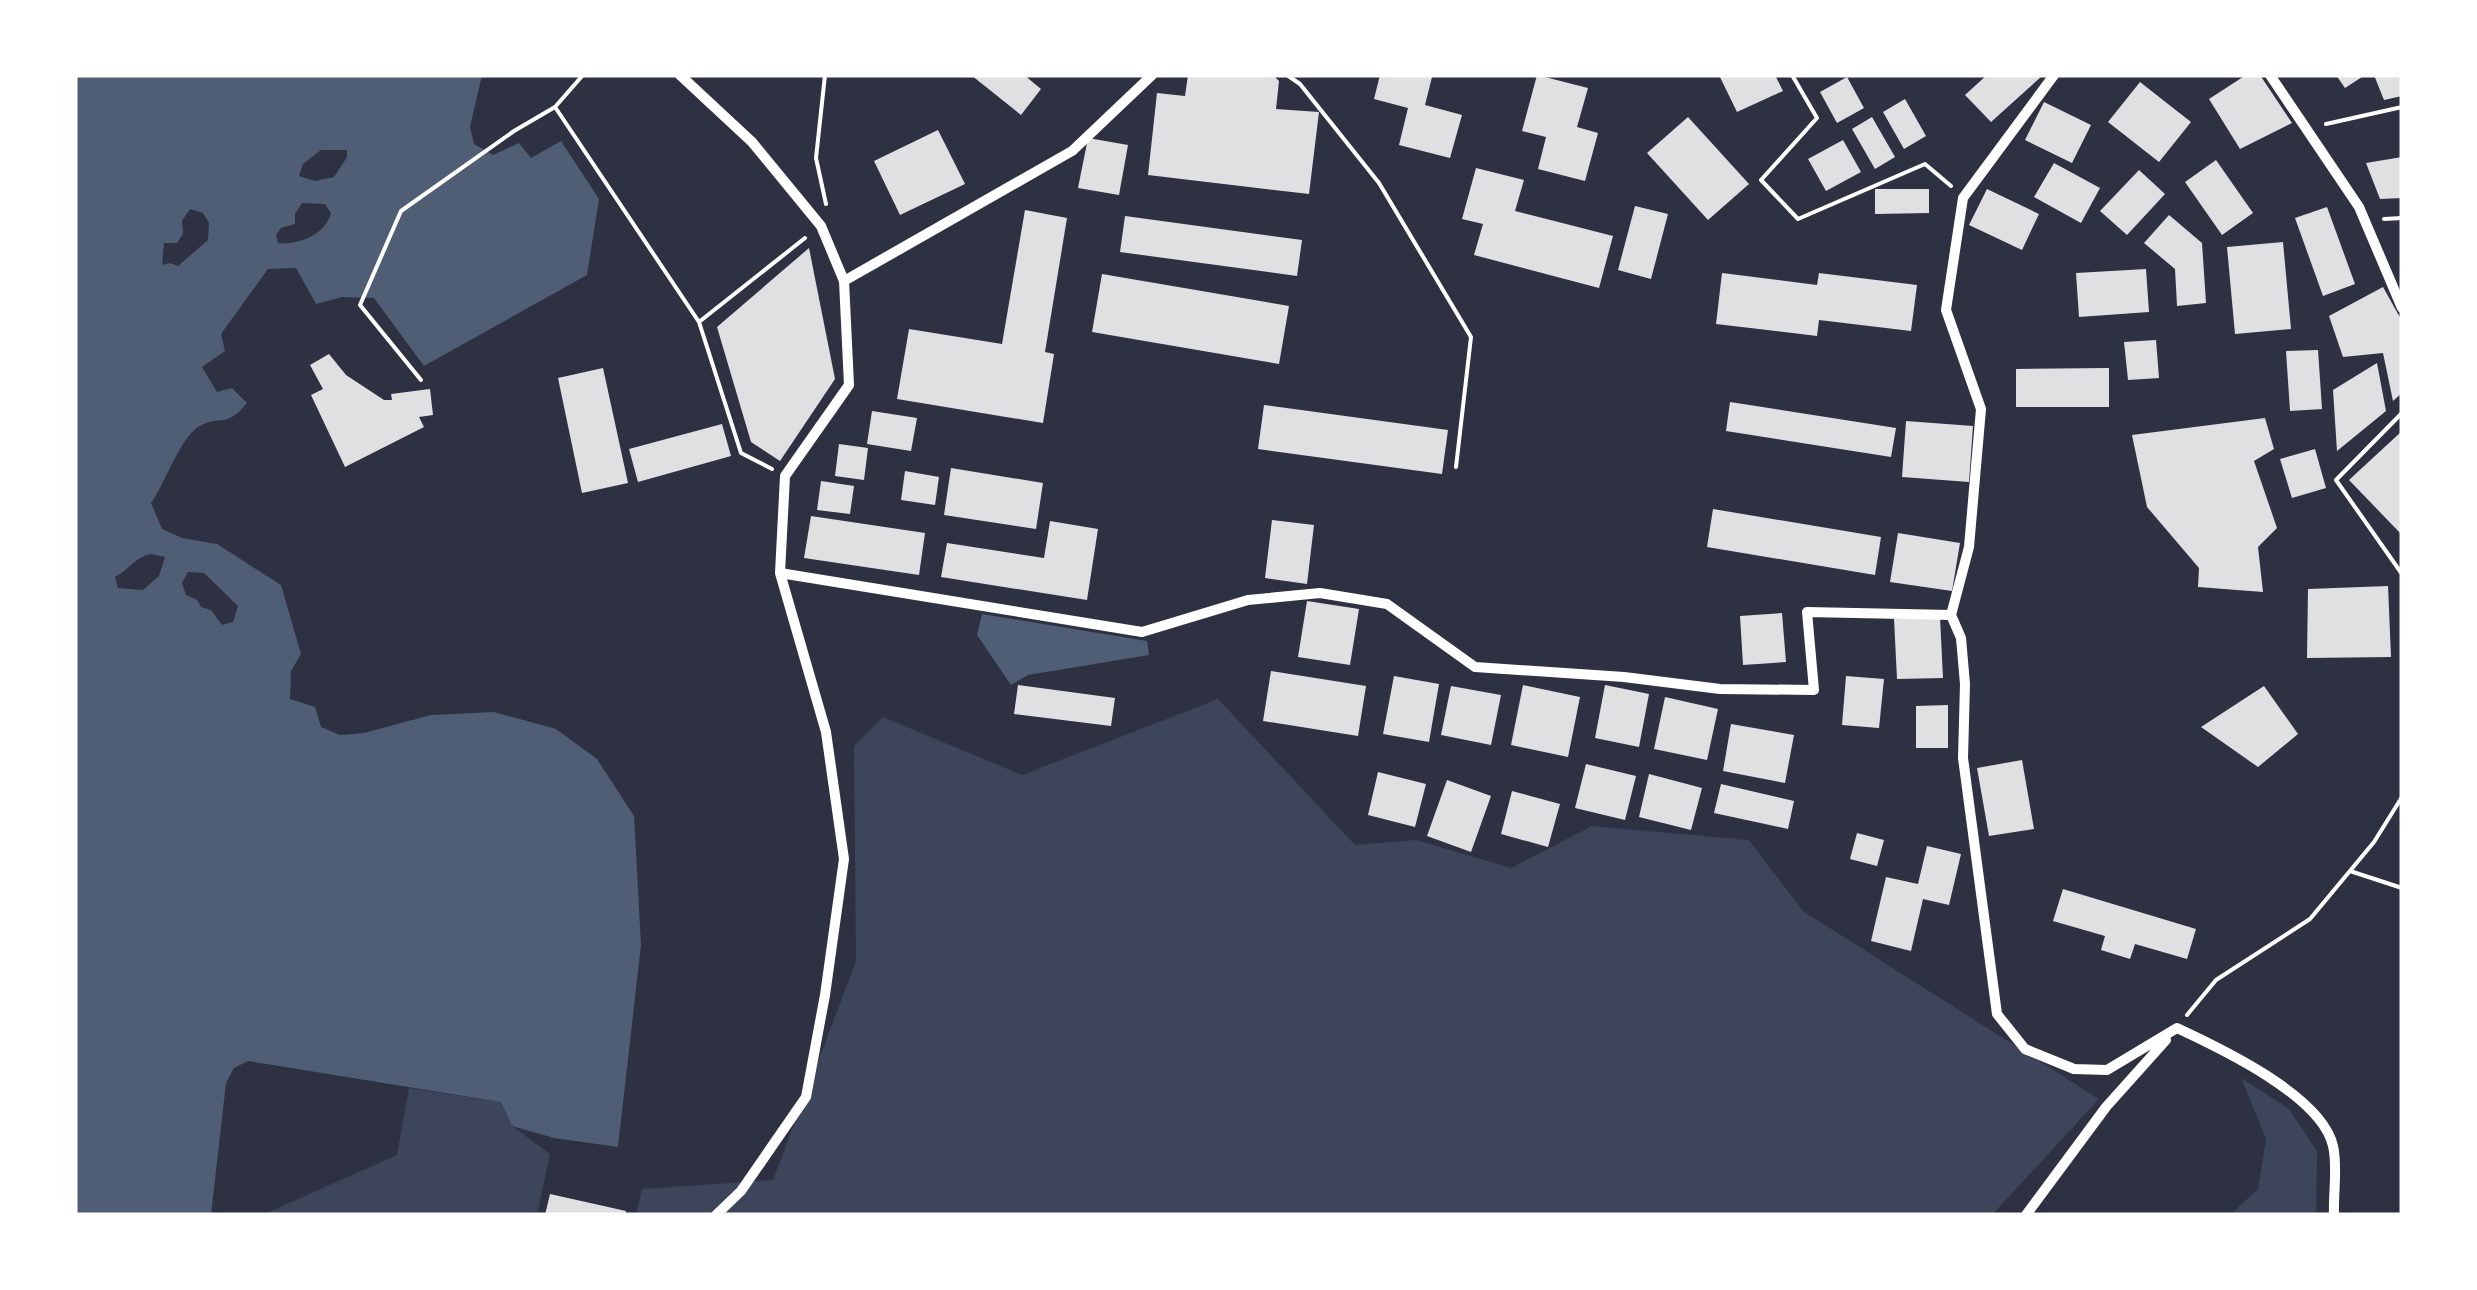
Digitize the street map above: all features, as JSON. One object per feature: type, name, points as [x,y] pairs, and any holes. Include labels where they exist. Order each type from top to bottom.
[{"type":"street","points":[[680,75],[752,142],[821,226],[844,280],[849,385],[785,476],[780,573],[826,732],[844,858],[826,995],[806,1098],[741,1191],[716,1215]]},
{"type":"street","points":[[844,280],[1072,150],[1152,75]]},
{"type":"street","points":[[2054,75],[1964,198],[1946,310],[1981,409],[1969,547],[1951,615],[1961,638],[1965,684],[1963,758],[1997,1014],[2024,1049],[2074,1069],[2107,1070],[2177,1028]]},
{"type":"street","points":[[2270,75],[2359,207],[2402,308]]},
{"type":"street","points":[[780,573],[1142,632],[1248,600],[1320,593],[1387,604],[1474,667],[1720,688],[1814,690],[1807,612],[1951,615]]},
{"type":"street","points":[[2026,1215],[2106,1107],[2177,1028]]},
{"type":"street","points":[[2177,1028],[2229,1052],[2309,1105],[2333,1144],[2334,1215]]},
{"type":"path","points":[[420,380],[360,305],[401,211],[514,131],[555,107],[582,75]]},
{"type":"path","points":[[825,75],[816,158],[828,210]]},
{"type":"path","points":[[1286,75],[1300,84],[1379,182],[1471,337],[1456,467]]},
{"type":"path","points":[[1792,75],[1817,118],[1760,180],[1798,219],[1926,164],[1964,198]]},
{"type":"path","points":[[555,107],[699,322],[742,453],[785,476]]},
{"type":"path","points":[[2306,128],[2402,107]]},
{"type":"path","points":[[699,322],[821,226]]},
{"type":"path","points":[[2402,413],[2336,480],[2402,574]]},
{"type":"path","points":[[2177,1028],[2216,980],[2310,919],[2374,842],[2402,797]]},
{"type":"path","points":[[2350,871],[2402,888]]},
{"type":"shaded area","points":[[75,75],[482,75],[470,127],[474,144],[493,155],[519,143],[531,158],[561,141],[599,199],[587,275],[424,366],[374,298],[342,297],[316,304],[296,268],[268,269],[221,334],[225,351],[202,367],[217,392],[232,388],[247,403],[228,419],[206,423],[191,433],[151,503],[162,529],[182,538],[217,544],[281,585],[301,654],[291,671],[290,699],[315,707],[321,727],[340,735],[364,733],[431,715],[494,712],[556,729],[597,759],[634,816],[641,945],[618,1147],[554,1138],[512,1126],[501,1102],[248,1061],[234,1068],[226,1083],[211,1215],[75,1215]],"holes":[[[321,150],[347,150],[347,157],[334,177],[315,181],[299,176],[303,164]],[[302,203],[325,204],[331,213],[323,227],[310,237],[278,243],[276,235],[281,228],[295,224],[295,214]],[[190,209],[203,213],[209,223],[208,240],[178,266],[162,265],[164,243],[177,243],[183,234],[182,221]],[[151,554],[165,557],[159,576],[143,590],[118,588],[115,577]],[[188,572],[204,573],[238,606],[233,622],[222,625],[211,610],[186,595],[182,583]]]},
{"type":"shaded area","points":[[982,614],[1147,641],[1149,655],[1028,675],[1011,685],[977,635]]},
{"type":"shaded area","points":[[1218,699],[1355,845],[1416,840],[1511,868],[1592,826],[1749,840],[1803,911],[2099,1099],[1992,1215],[636,1215],[642,1189],[773,1180],[856,961],[854,746],[883,717],[1022,775]]},
{"type":"shaded area","points":[[2241,1078],[2289,1109],[2317,1151],[2316,1215],[2230,1215],[2258,1189],[2266,1139]]},
{"type":"shaded area","points":[[409,1088],[501,1102],[512,1126],[550,1154],[537,1215],[262,1215],[397,1155]]},
{"type":"building","points":[[971,75],[1024,75],[1041,89],[1021,115]]},
{"type":"building","points":[[1188,75],[1273,75],[1279,81],[1276,109],[1319,112],[1309,194],[1148,175],[1157,93],[1185,96]]},
{"type":"building","points":[[1380,75],[1432,77],[1425,105],[1462,115],[1450,158],[1399,145],[1408,108],[1374,99]]},
{"type":"building","points":[[1537,75],[1588,88],[1577,127],[1598,133],[1585,181],[1538,169],[1546,137],[1522,131]]},
{"type":"building","points":[[1719,75],[1775,75],[1783,91],[1737,112]]},
{"type":"building","points":[[1987,75],[2043,75],[1991,122],[1965,95]]},
{"type":"building","points":[[2246,75],[2260,75],[2292,123],[2240,149],[2209,99]]},
{"type":"building","points":[[2336,75],[2365,75],[2345,88]]},
{"type":"building","points":[[2374,75],[2402,75],[2402,96],[2384,100]]},
{"type":"building","points":[[1847,77],[1864,108],[1837,123],[1820,92]]},
{"type":"building","points":[[2140,82],[2191,122],[2159,162],[2108,122]]},
{"type":"building","points":[[1905,99],[1926,136],[1904,149],[1883,112]]},
{"type":"building","points":[[2044,102],[2091,125],[2072,163],[2025,140]]},
{"type":"building","points":[[1688,117],[1749,184],[1708,220],[1647,153]]},
{"type":"building","points":[[1872,117],[1895,157],[1875,169],[1852,129]]},
{"type":"building","points":[[938,130],[965,184],[900,215],[874,161]]},
{"type":"building","points":[[1088,138],[1128,145],[1119,195],[1078,188]]},
{"type":"building","points":[[1843,140],[1861,172],[1826,191],[1808,159]]},
{"type":"building","points":[[2402,157],[2402,198],[2380,199],[2366,163]]},
{"type":"building","points":[[2216,160],[2253,213],[2222,235],[2185,182]]},
{"type":"building","points":[[2054,163],[2100,188],[2081,223],[2034,197]]},
{"type":"building","points":[[1476,168],[1524,180],[1515,211],[1613,236],[1599,288],[1474,255],[1483,224],[1462,219]]},
{"type":"building","points":[[2139,170],[2165,194],[2127,235],[2100,211]]},
{"type":"building","points":[[1875,189],[1929,189],[1929,213],[1875,214]]},
{"type":"building","points":[[1987,189],[2039,214],[2022,250],[1969,225]]},
{"type":"building","points":[[1635,206],[1668,214],[1651,279],[1618,270]]},
{"type":"building","points":[[2327,207],[2355,284],[2323,296],[2295,218]]},
{"type":"building","points":[[1025,210],[1067,218],[1045,352],[1054,354],[1043,423],[897,399],[909,329],[1002,344]]},
{"type":"building","points":[[2169,215],[2202,243],[2206,303],[2177,306],[2175,269],[2144,243]]},
{"type":"building","points":[[1125,216],[1302,240],[1297,276],[1120,252]]},
{"type":"building","points":[[2283,242],[2291,329],[2235,334],[2227,247]]},
{"type":"building","points":[[809,248],[835,379],[780,461],[751,442],[717,327]]},
{"type":"building","points":[[2146,269],[2149,312],[2079,317],[2076,273]]},
{"type":"building","points":[[1722,273],[1817,285],[1819,273],[1917,285],[1911,331],[1819,320],[1817,336],[1716,324]]},
{"type":"building","points":[[1102,274],[1289,306],[1279,364],[1092,332]]},
{"type":"building","points":[[2383,287],[2402,321],[2402,393],[2393,401],[2383,353],[2343,357],[2329,316]]},
{"type":"building","points":[[2156,340],[2159,378],[2128,380],[2124,342]]},
{"type":"building","points":[[2318,350],[2322,409],[2290,411],[2286,351]]},
{"type":"building","points":[[329,354],[346,375],[384,400],[392,400],[391,394],[430,389],[433,415],[419,417],[424,427],[345,467],[311,395],[323,389],[310,365]]},
{"type":"building","points":[[2377,363],[2386,411],[2337,451],[2333,390]]},
{"type":"building","points":[[603,368],[628,483],[582,493],[558,378]]},
{"type":"building","points":[[2109,368],[2109,407],[2016,407],[2016,369]]},
{"type":"building","points":[[1730,402],[1896,428],[1891,457],[1726,431]]},
{"type":"building","points":[[1264,405],[1448,430],[1442,474],[1258,449]]},
{"type":"building","points":[[872,411],[917,418],[911,451],[867,444]]},
{"type":"building","points":[[2265,418],[2274,449],[2254,461],[2277,528],[2258,547],[2263,592],[2198,587],[2199,568],[2147,507],[2132,435]]},
{"type":"building","points":[[1906,421],[1973,426],[1969,482],[1902,477]]},
{"type":"building","points":[[722,424],[731,456],[638,482],[629,449]]},
{"type":"building","points":[[2402,431],[2402,535],[2349,480]]},
{"type":"building","points":[[839,444],[868,448],[864,480],[835,476]]},
{"type":"building","points":[[2315,449],[2326,488],[2292,498],[2280,459]]},
{"type":"building","points":[[951,468],[1043,483],[1036,529],[944,515]]},
{"type":"building","points":[[905,471],[939,477],[935,505],[901,500]]},
{"type":"building","points":[[821,481],[854,486],[850,514],[817,510]]},
{"type":"building","points":[[1713,509],[1881,537],[1875,575],[1707,547]]},
{"type":"building","points":[[811,516],[925,533],[919,575],[804,558]]},
{"type":"building","points":[[1272,520],[1314,525],[1307,584],[1265,578]]},
{"type":"building","points":[[1050,521],[1098,529],[1087,600],[941,577],[947,543],[1044,558]]},
{"type":"building","points":[[1898,533],[1960,543],[1952,591],[1890,582]]},
{"type":"building","points":[[2388,586],[2391,657],[2307,658],[2308,589]]},
{"type":"building","points":[[1307,601],[1359,609],[1350,665],[1298,657]]},
{"type":"building","points":[[1782,613],[1786,662],[1743,665],[1740,616]]},
{"type":"building","points":[[1940,617],[1943,678],[1897,679],[1894,619]]},
{"type":"building","points":[[1271,671],[1366,686],[1358,736],[1263,721]]},
{"type":"building","points":[[1394,676],[1439,684],[1429,742],[1383,734]]},
{"type":"building","points":[[1846,676],[1884,679],[1879,728],[1842,725]]},
{"type":"building","points":[[1018,685],[1115,698],[1111,726],[1014,714]]},
{"type":"building","points":[[1523,685],[1580,697],[1568,757],[1511,745]]},
{"type":"building","points":[[1605,685],[1649,694],[1639,747],[1595,738]]},
{"type":"building","points":[[1451,686],[1501,695],[1491,745],[1441,735]]},
{"type":"building","points":[[2264,686],[2298,734],[2258,767],[2201,727]]},
{"type":"building","points":[[1665,697],[1718,709],[1707,760],[1654,749]]},
{"type":"building","points":[[1948,705],[1948,748],[1916,748],[1916,706]]},
{"type":"building","points":[[1731,724],[1794,735],[1785,783],[1723,771]]},
{"type":"building","points":[[2022,760],[2034,829],[1989,836],[1977,768]]},
{"type":"building","points":[[1586,764],[1636,776],[1625,820],[1575,808]]},
{"type":"building","points":[[1378,772],[1426,784],[1415,827],[1368,815]]},
{"type":"building","points":[[1649,774],[1702,788],[1691,830],[1639,817]]},
{"type":"building","points":[[1447,780],[1491,796],[1471,852],[1427,836]]},
{"type":"building","points":[[1721,784],[1794,801],[1788,829],[1714,813]]},
{"type":"building","points":[[1512,791],[1560,804],[1548,847],[1501,834]]},
{"type":"building","points":[[1857,833],[1884,840],[1877,866],[1850,859]]},
{"type":"building","points":[[1927,846],[1961,854],[1949,905],[1923,899],[1911,951],[1871,941],[1886,877],[1918,884]]},
{"type":"building","points":[[2063,889],[2196,929],[2187,959],[2135,944],[2130,959],[2101,950],[2105,936],[2053,921]]},
{"type":"building","points":[[550,1194],[626,1211],[625,1215],[545,1215]]}]
